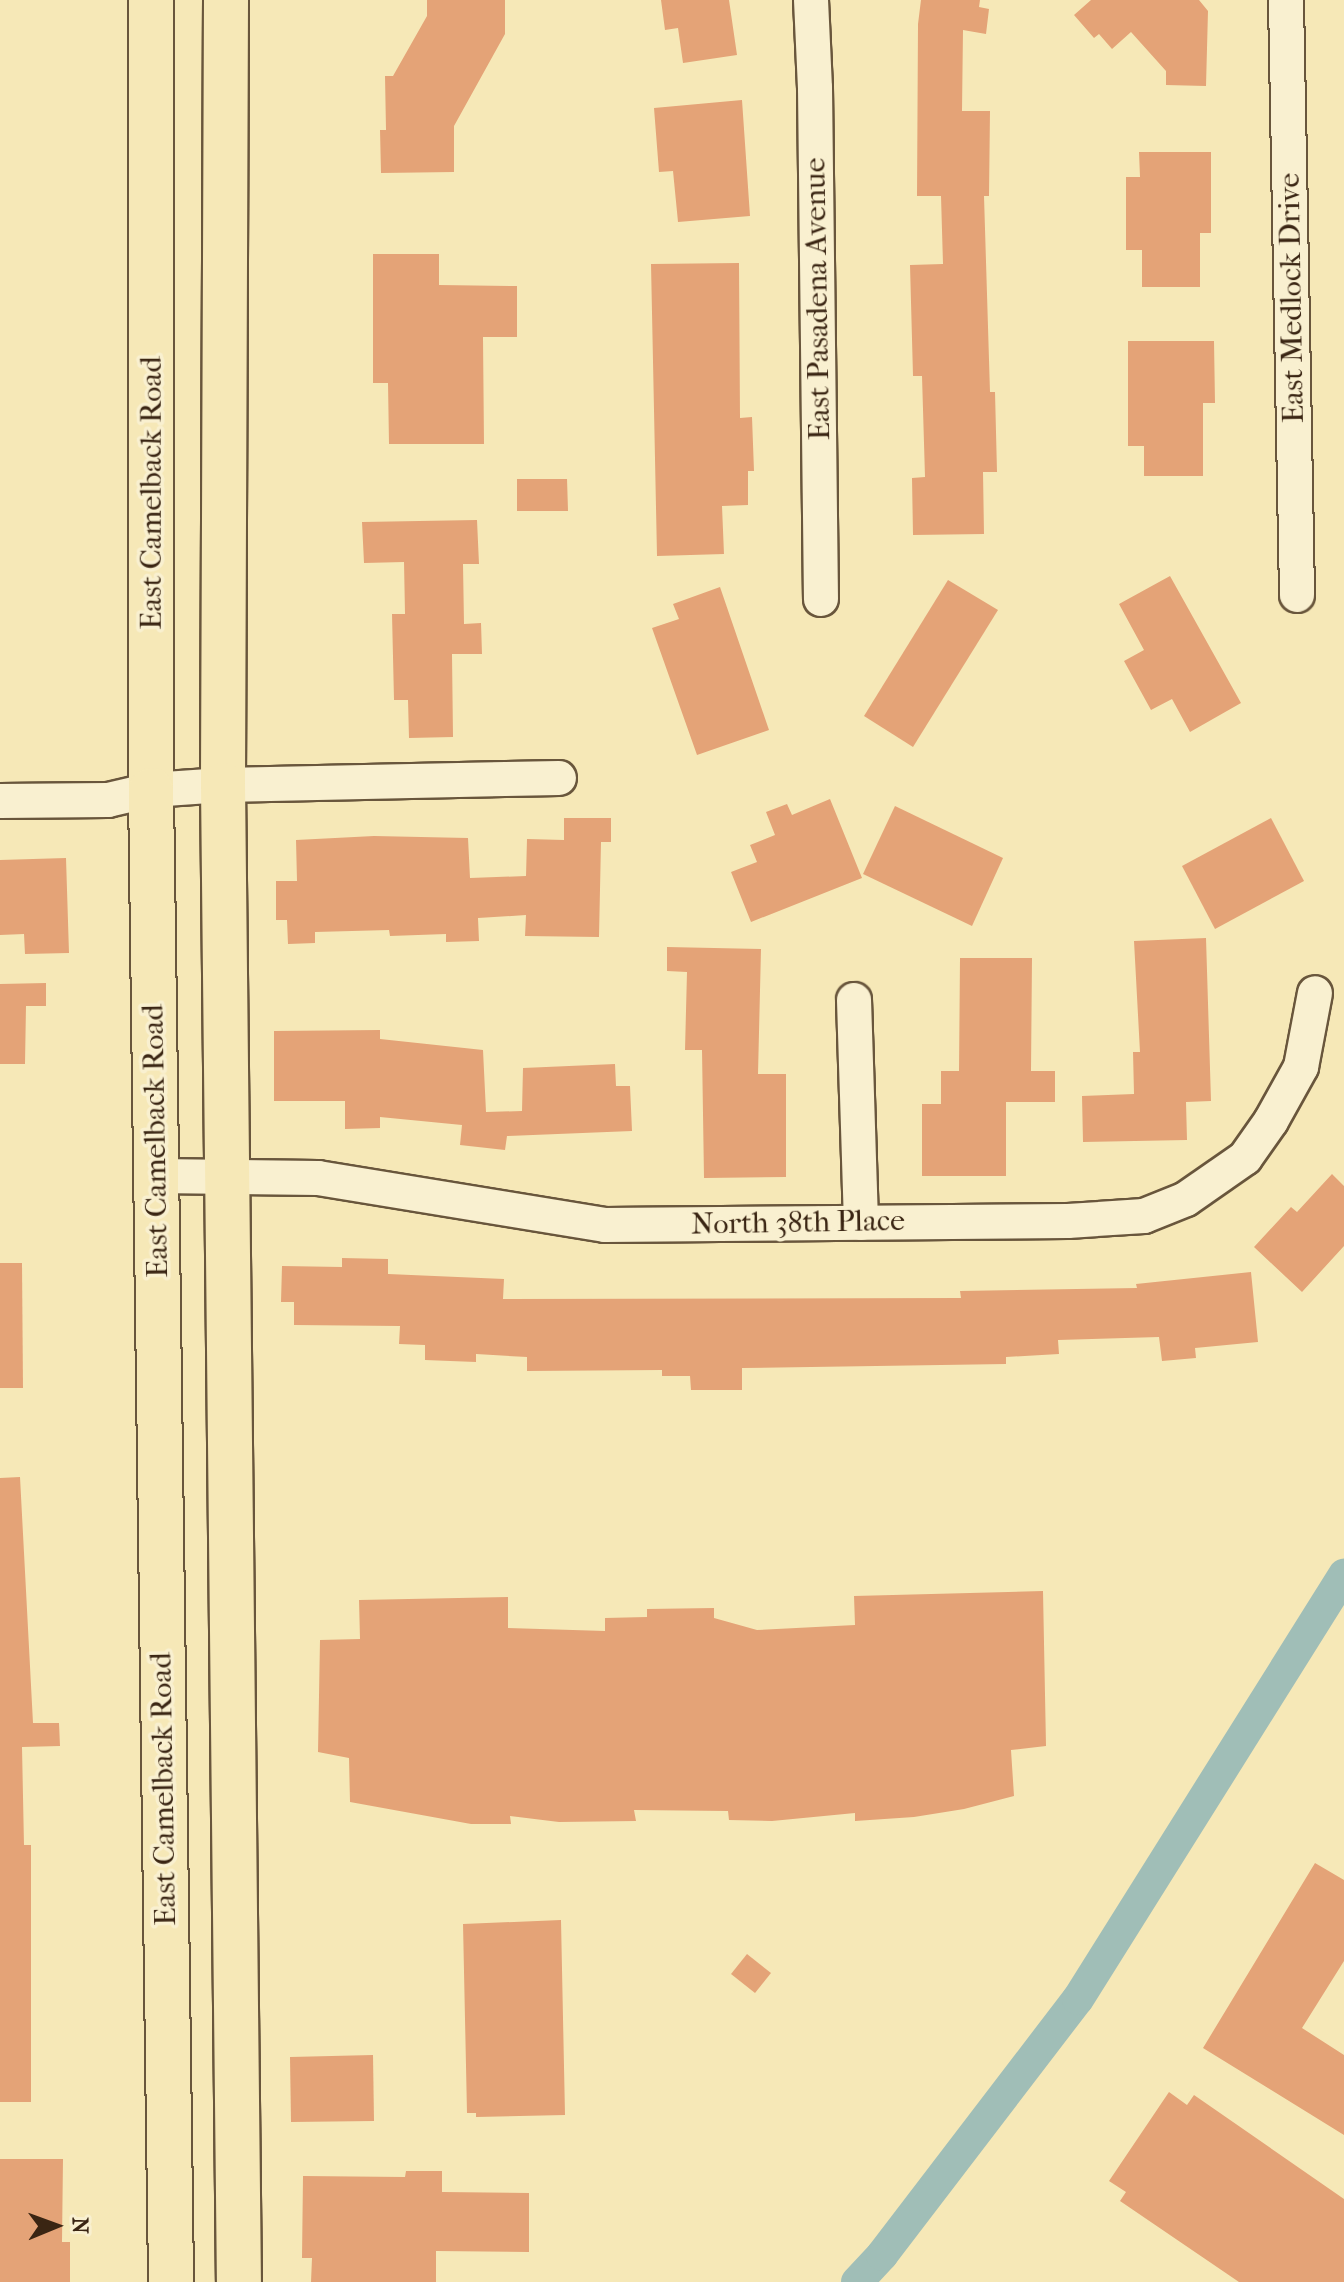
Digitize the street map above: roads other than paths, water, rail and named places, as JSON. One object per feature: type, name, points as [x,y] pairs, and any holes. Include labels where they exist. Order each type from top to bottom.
[{"type":"main road","name":"East Camelback Road","points":[[151,0],[151,790],[171,2282]]},
{"type":"main road","points":[[226,0],[223,785],[239,2282]]},
{"type":"main road","points":[[164,1794],[233,1798]]},
{"type":"street","name":"East Pasadena Avenue","points":[[811,0],[815,88],[821,599]]},
{"type":"street","name":"East Medlock Drive","points":[[1286,0],[1297,595]]},
{"type":"street","points":[[0,801],[108,800],[151,790],[223,785],[559,778]]},
{"type":"street","name":"North 38th Place","points":[[156,1176],[318,1178],[605,1225],[1144,1216],[1186,1199],[1245,1158],[1271,1121],[1301,1067],[1315,993]]},
{"type":"street","points":[[854,1000],[861,1223]]},
{"type":"waterway","points":[[857,2282],[882,2255],[1078,1999],[1344,1575]]}]
